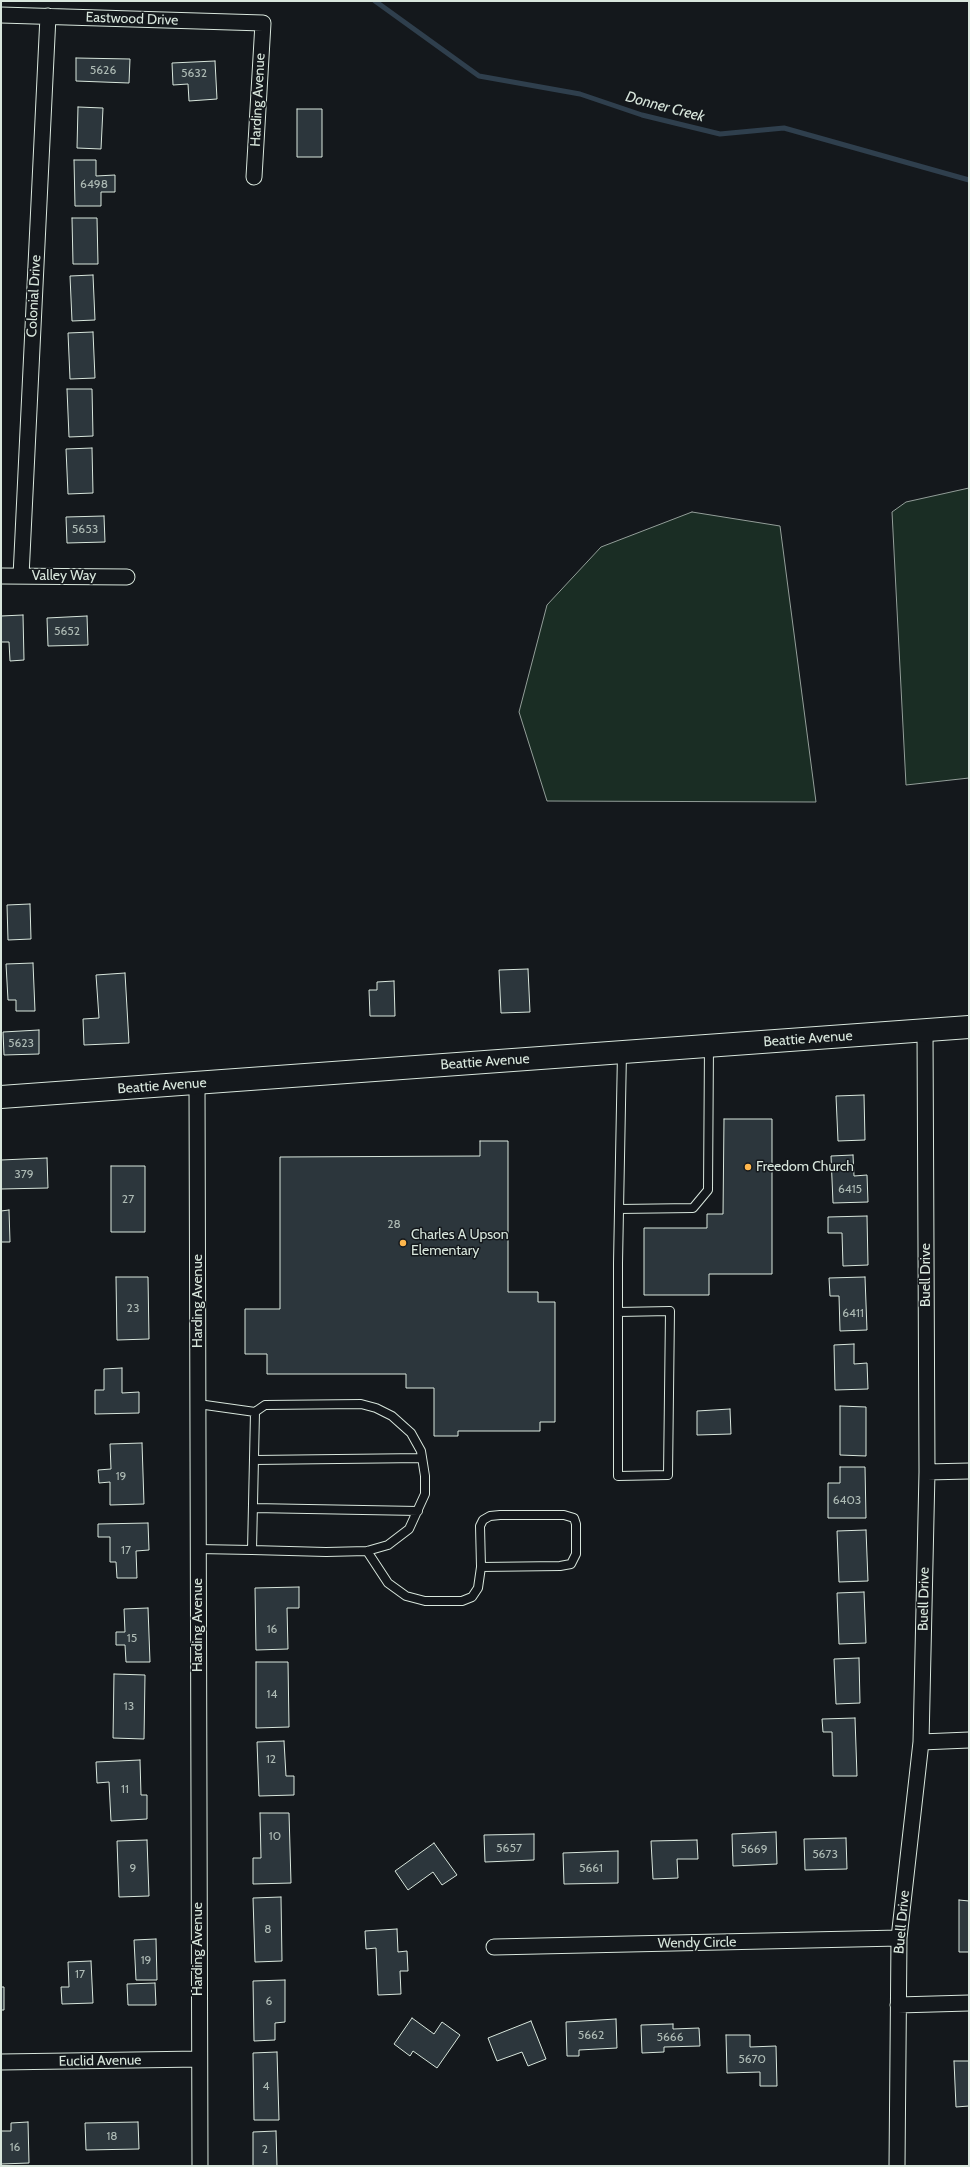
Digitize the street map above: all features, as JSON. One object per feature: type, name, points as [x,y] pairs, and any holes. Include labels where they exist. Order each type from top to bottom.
[{"type":"street","name":"Eastwood Drive","points":[[1,15],[263,23]]},
{"type":"street","name":"Colonial Drive","points":[[21,576],[48,16]]},
{"type":"street","name":"Harding Avenue","points":[[254,177],[263,23]]},
{"type":"street","name":"Valley Way","points":[[1,576],[128,577]]},
{"type":"street","name":"Beattie Avenue","points":[[1,1097],[969,1027]]},
{"type":"street","name":"Buell Drive","points":[[897,2166],[899,1938],[921,1742],[927,1472],[925,1030]]},
{"type":"street","name":"Harding Avenue","points":[[197,1083],[200,2166]]},
{"type":"street","points":[[927,1472],[969,1471]]},
{"type":"street","points":[[921,1742],[969,1740]]},
{"type":"street","name":"Wendy Circle","points":[[494,1947],[899,1938]]},
{"type":"street","points":[[898,2005],[969,2003]]},
{"type":"street","name":"Euclid Avenue","points":[[1,2062],[199,2059]]},
{"type":"lane","points":[[619,1209],[693,1208],[708,1190],[709,1046]]},
{"type":"lane","points":[[618,1312],[670,1311],[668,1475],[618,1476],[618,1312],[622,1052]]},
{"type":"lane","points":[[198,1404],[255,1412],[265,1405],[360,1404],[376,1408],[392,1416],[411,1433],[422,1458],[425,1476],[425,1494],[409,1529],[388,1545],[366,1550],[326,1552],[198,1549]]},
{"type":"lane","points":[[252,1550],[255,1412]]},
{"type":"lane","points":[[254,1460],[422,1458]]},
{"type":"lane","points":[[253,1508],[418,1511]]},
{"type":"lane","points":[[366,1550],[388,1583],[406,1596],[425,1601],[462,1601],[472,1597],[478,1588],[481,1567],[480,1526],[483,1520],[490,1516],[564,1515],[574,1518],[576,1524],[576,1554],[572,1564],[560,1566],[481,1567]]},
{"type":"green space","points":[[969,488],[969,778],[906,785],[892,512],[906,502]]},
{"type":"green space","points":[[692,512],[780,526],[816,802],[547,801],[519,712],[547,605],[601,547]]},
{"type":"building","points":[[76,58],[130,59],[129,83],[76,81]]},
{"type":"building","points":[[215,61],[217,99],[189,101],[188,84],[173,85],[172,63]]},
{"type":"building","points":[[78,107],[103,108],[101,149],[77,148]]},
{"type":"building","points":[[297,109],[322,109],[322,157],[297,157]]},
{"type":"building","points":[[74,160],[96,160],[96,176],[115,175],[115,192],[101,192],[101,206],[75,206]]},
{"type":"building","points":[[72,218],[97,218],[98,264],[73,264]]},
{"type":"building","points":[[93,275],[95,320],[72,321],[70,276]]},
{"type":"building","points":[[93,332],[95,378],[70,379],[68,333]]},
{"type":"building","points":[[67,389],[92,389],[93,436],[69,437]]},
{"type":"building","points":[[92,448],[93,493],[68,494],[66,449]]},
{"type":"building","points":[[104,516],[105,542],[67,543],[66,517]]},
{"type":"building","points":[[23,615],[24,660],[10,661],[9,642],[1,642],[1,616]]},
{"type":"building","points":[[87,616],[88,645],[48,646],[47,618]]},
{"type":"building","points":[[30,904],[31,939],[8,940],[7,905]]},
{"type":"building","points":[[33,963],[35,1011],[16,1011],[16,1000],[8,1000],[6,964]]},
{"type":"building","points":[[528,969],[530,1012],[501,1013],[499,970]]},
{"type":"building","points":[[125,973],[129,1043],[84,1045],[83,1019],[99,1018],[96,975]]},
{"type":"building","points":[[394,981],[395,1016],[370,1016],[369,990],[377,990],[377,982]]},
{"type":"building","points":[[39,1030],[39,1054],[4,1055],[3,1032]]},
{"type":"building","points":[[864,1095],[865,1140],[838,1141],[836,1096]]},
{"type":"building","name":"Freedom Church","points":[[724,1119],[772,1119],[772,1274],[709,1274],[709,1295],[644,1295],[644,1228],[707,1228],[707,1214],[723,1214]]},
{"type":"building","points":[[480,1141],[508,1141],[508,1292],[538,1292],[538,1302],[555,1302],[555,1422],[540,1422],[540,1431],[458,1431],[458,1436],[434,1436],[434,1388],[406,1388],[406,1374],[267,1374],[267,1354],[245,1354],[245,1309],[280,1309],[280,1157],[480,1156]]},
{"type":"building","points":[[853,1155],[854,1176],[867,1175],[868,1202],[833,1203],[831,1156]]},
{"type":"building","points":[[47,1158],[48,1188],[1,1189],[1,1160]]},
{"type":"building","points":[[111,1166],[145,1166],[145,1232],[111,1232]]},
{"type":"building","points":[[9,1210],[10,1242],[1,1242],[1,1211]]},
{"type":"building","points":[[867,1216],[868,1265],[843,1266],[842,1233],[828,1233],[828,1217]]},
{"type":"building","points":[[116,1277],[148,1277],[149,1339],[117,1340]]},
{"type":"building","points":[[865,1277],[867,1330],[840,1331],[839,1296],[830,1296],[829,1278]]},
{"type":"building","points":[[854,1344],[854,1364],[867,1363],[868,1389],[835,1390],[834,1345]]},
{"type":"building","points":[[122,1368],[122,1393],[139,1392],[139,1413],[95,1414],[95,1390],[104,1390],[104,1369]]},
{"type":"building","points":[[840,1406],[866,1407],[866,1456],[840,1455]]},
{"type":"building","points":[[730,1409],[731,1434],[697,1435],[697,1411]]},
{"type":"building","points":[[142,1443],[144,1504],[110,1505],[110,1482],[99,1483],[98,1470],[111,1469],[110,1444]]},
{"type":"building","points":[[840,1467],[865,1467],[866,1518],[828,1518],[828,1483],[840,1483]]},
{"type":"building","points":[[148,1523],[149,1550],[136,1551],[137,1578],[117,1578],[116,1562],[110,1562],[110,1537],[98,1537],[98,1524]]},
{"type":"building","points":[[866,1530],[868,1581],[839,1582],[837,1531]]},
{"type":"building","points":[[299,1587],[299,1608],[287,1608],[288,1649],[256,1650],[255,1588]]},
{"type":"building","points":[[864,1592],[866,1643],[839,1644],[837,1593]]},
{"type":"building","points":[[148,1608],[150,1662],[126,1662],[125,1645],[116,1645],[116,1632],[125,1632],[124,1609]]},
{"type":"building","points":[[859,1658],[860,1703],[836,1704],[834,1659]]},
{"type":"building","points":[[256,1662],[288,1662],[289,1727],[256,1728]]},
{"type":"building","points":[[114,1674],[145,1675],[144,1739],[113,1738]]},
{"type":"building","points":[[855,1718],[857,1776],[833,1776],[832,1732],[823,1732],[822,1719]]},
{"type":"building","points":[[284,1741],[286,1776],[294,1776],[294,1795],[259,1796],[257,1742]]},
{"type":"building","points":[[140,1760],[141,1795],[147,1795],[147,1819],[111,1821],[109,1782],[97,1783],[96,1762]]},
{"type":"building","points":[[260,1813],[289,1813],[291,1883],[253,1884],[253,1858],[261,1858]]},
{"type":"building","points":[[776,1832],[777,1864],[733,1866],[732,1834]]},
{"type":"building","points":[[534,1834],[534,1860],[485,1862],[484,1835]]},
{"type":"building","points":[[846,1838],[847,1869],[805,1870],[804,1839]]},
{"type":"building","points":[[147,1840],[149,1896],[119,1897],[117,1841]]},
{"type":"building","points":[[697,1840],[698,1859],[677,1859],[678,1878],[653,1879],[651,1841]]},
{"type":"building","points":[[434,1843],[457,1875],[442,1885],[433,1872],[408,1890],[395,1871]]},
{"type":"building","points":[[618,1851],[618,1883],[564,1884],[563,1853]]},
{"type":"building","points":[[281,1897],[282,1961],[255,1962],[253,1898]]},
{"type":"building","points":[[959,1900],[969,1901],[969,1952],[959,1952]]},
{"type":"building","points":[[397,1929],[398,1952],[407,1951],[408,1971],[400,1971],[401,1994],[378,1995],[376,1948],[366,1949],[365,1931]]},
{"type":"building","points":[[156,1939],[157,1980],[136,1980],[134,1940]]},
{"type":"building","points":[[91,1961],[93,2003],[62,2004],[61,1987],[69,1987],[68,1962]]},
{"type":"building","points":[[285,1980],[285,2022],[275,2023],[275,2040],[254,2041],[253,1981]]},
{"type":"building","points":[[155,1983],[156,2005],[128,2005],[127,1984]]},
{"type":"building","points":[[1,1987],[4,1987],[4,2010],[1,2010]]},
{"type":"building","points":[[412,2018],[434,2034],[442,2022],[460,2035],[437,2068],[413,2051],[410,2056],[394,2044]]},
{"type":"building","points":[[616,2019],[617,2048],[579,2050],[579,2056],[567,2056],[566,2022]]},
{"type":"building","points":[[531,2021],[546,2059],[528,2066],[522,2052],[497,2061],[488,2038]]},
{"type":"building","points":[[673,2024],[673,2029],[699,2028],[700,2046],[664,2047],[664,2052],[642,2053],[641,2025]]},
{"type":"building","points":[[726,2035],[750,2035],[750,2047],[776,2046],[777,2086],[760,2086],[760,2072],[727,2073]]},
{"type":"building","points":[[277,2052],[279,2120],[254,2120],[253,2053]]},
{"type":"building","points":[[954,2061],[969,2061],[969,2106],[956,2107]]},
{"type":"building","points":[[28,2122],[29,2163],[1,2164],[1,2131],[11,2131],[11,2123]]},
{"type":"building","points":[[138,2122],[139,2149],[86,2150],[85,2123]]},
{"type":"building","points":[[276,2131],[277,2166],[253,2166],[253,2132]]},
{"type":"waterway","name":"Donner Creek","points":[[375,1],[479,76],[580,94],[642,115],[720,134],[784,128],[969,180]]},
{"type":"place","name":"Freedom Church","points":[[748,1167]]},
{"type":"place","name":"Charles A Upson Elementary","points":[[403,1243]]}]
